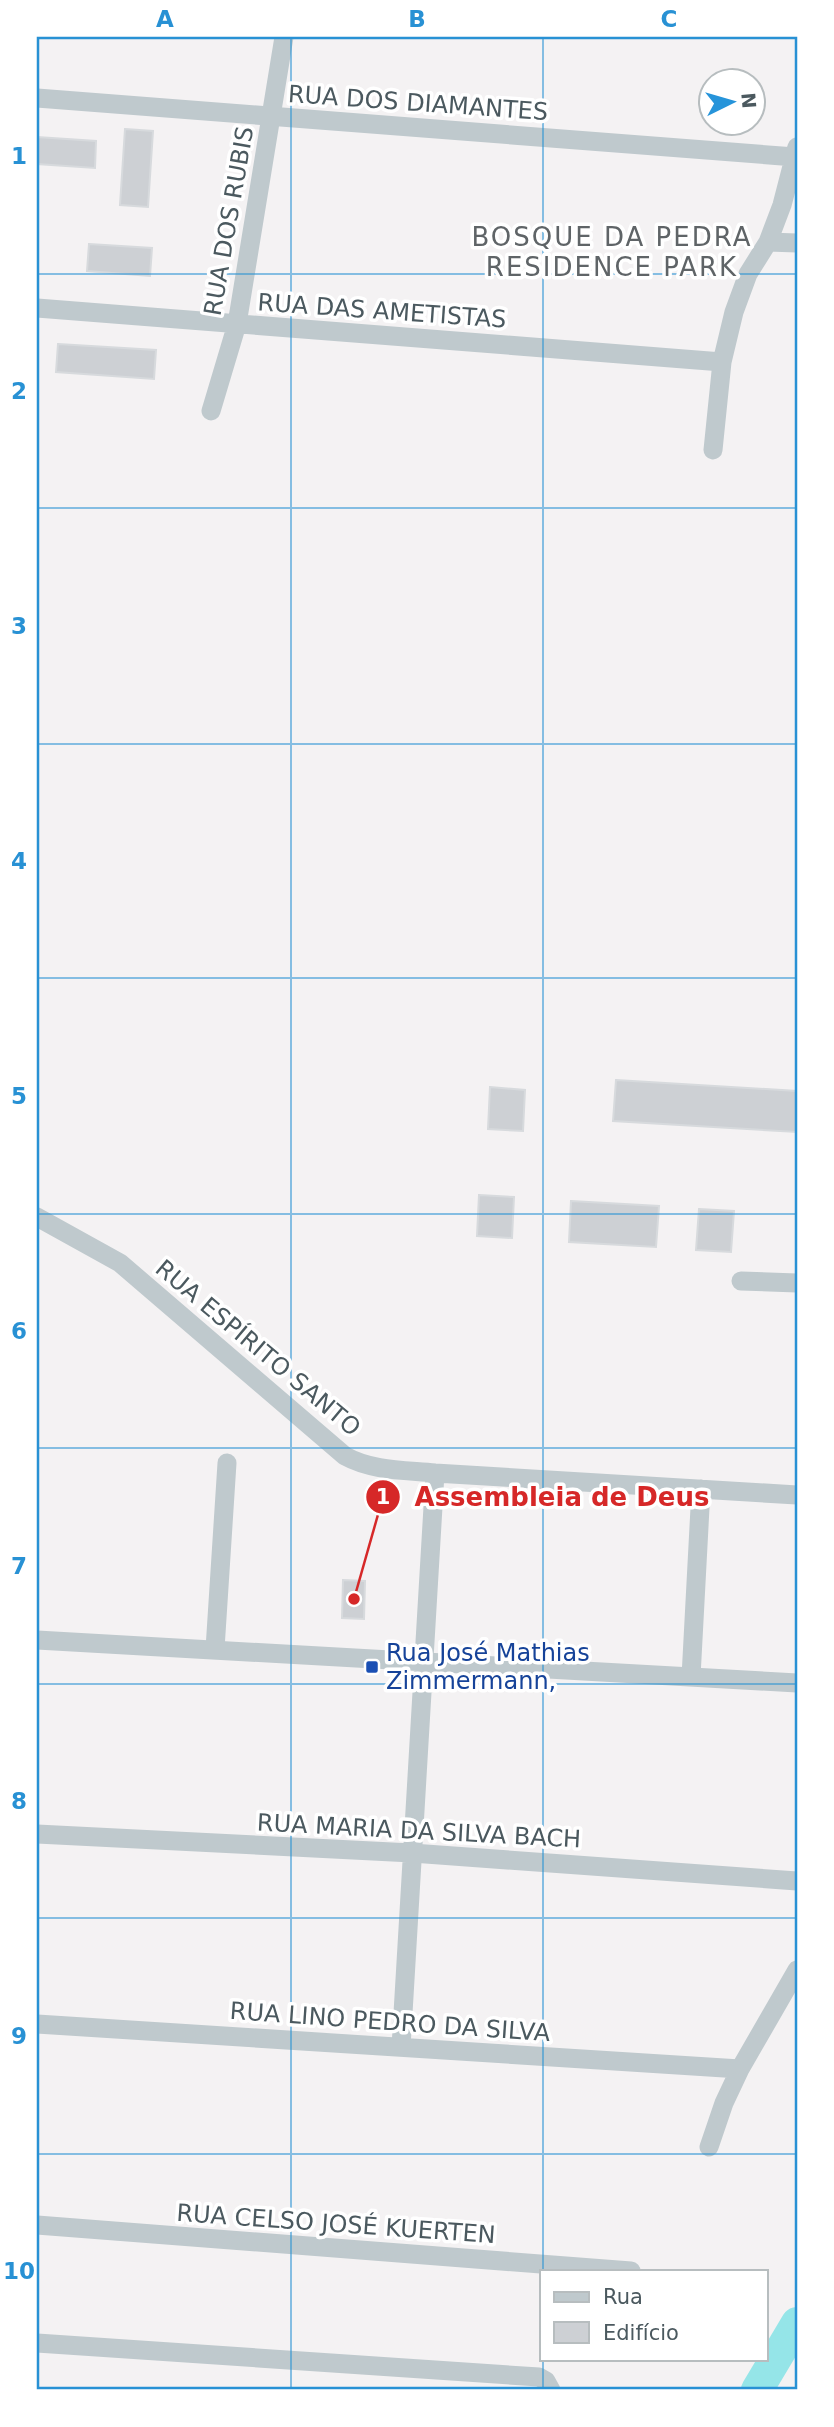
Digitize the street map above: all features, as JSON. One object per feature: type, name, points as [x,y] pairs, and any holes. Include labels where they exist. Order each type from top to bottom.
[{"type":"street","name":"RUA DOS RUBIS","points":[[211,411],[237,324],[284,37]]},
{"type":"street","name":"RUA DOS DIAMANTES","points":[[37,98],[272,117],[796,152]]},
{"type":"street","points":[[713,450],[722,362],[734,313],[748,274],[768,242],[782,205],[796,152]]},
{"type":"street","points":[[768,242],[797,243]]},
{"type":"street","name":"RUA DAS AMETISTAS","points":[[37,308],[722,362]]},
{"type":"street","name":"RUA ESPÍRITO SANTO","points":[[37,1217],[120,1263],[345,1456],[369,1466],[435,1473],[797,1495]]},
{"type":"street","points":[[741,1281],[797,1283]]},
{"type":"street","points":[[215,1650],[227,1463]]},
{"type":"street","points":[[679,1488],[680,1468]]},
{"type":"street","points":[[401,2047],[435,1473]]},
{"type":"street","points":[[691,1677],[701,1489]]},
{"type":"street","points":[[37,1640],[797,1683]]},
{"type":"street","name":"RUA MARIA DA SILVA BACH","points":[[37,1834],[412,1853],[797,1881]]},
{"type":"street","points":[[709,2147],[740,2069],[797,1970]]},
{"type":"street","name":"RUA LINO PEDRO DA SILVA","points":[[37,2024],[740,2069]]},
{"type":"street","name":"RUA CELSO JOSÉ KUERTEN","points":[[37,2225],[618,2270]]},
{"type":"street","points":[[37,2343],[539,2377],[546,2381],[551,2390]]},
{"type":"building","points":[[125,129],[153,131],[148,207],[120,205]]},
{"type":"building","points":[[37,137],[96,141],[95,168],[37,164]]},
{"type":"building","points":[[89,244],[152,248],[150,276],[87,271]]},
{"type":"building","points":[[58,344],[156,350],[154,379],[56,372]]},
{"type":"building","points":[[616,1080],[797,1091],[797,1132],[613,1121]]},
{"type":"building","points":[[490,1087],[525,1090],[523,1131],[488,1129]]},
{"type":"building","points":[[479,1195],[514,1197],[512,1238],[477,1236]]},
{"type":"building","points":[[571,1201],[659,1206],[656,1247],[569,1242]]},
{"type":"building","points":[[699,1209],[734,1211],[731,1252],[696,1250]]},
{"type":"building","points":[[343,1580],[365,1581],[364,1619],[342,1618]]},
{"type":"waterway","points":[[757,2390],[797,2323]]},
{"type":"place","name":"Assembleia de Deus","points":[[354,1599]]},
{"type":"place","name":"Rua José Mathias Zimmermann,","points":[[372,1667]]},
{"type":"district","name":"BOSQUE DA PEDRA RESIDENCE PARK","points":[[612,252]]}]
